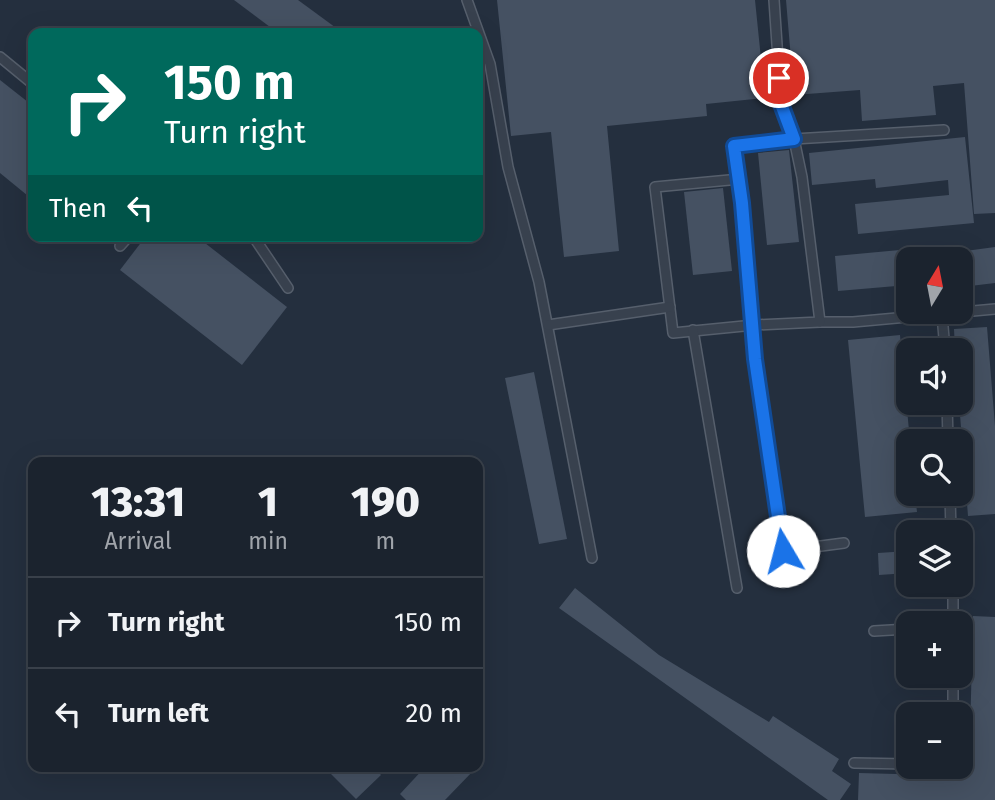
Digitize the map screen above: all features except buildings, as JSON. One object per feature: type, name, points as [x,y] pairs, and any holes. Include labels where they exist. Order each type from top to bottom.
[{"type":"lane","points":[[467,0],[477,28]]},
{"type":"lane","points":[[774,0],[781,104],[794,139],[802,177],[820,322]]},
{"type":"lane","points":[[483,45],[490,64],[508,167],[540,282],[592,558]]},
{"type":"lane","points":[[0,57],[28,80]]},
{"type":"lane","points":[[844,543],[783,551],[755,359],[740,179],[734,146],[794,139],[944,130]]},
{"type":"lane","points":[[740,179],[655,187],[673,333],[754,325],[896,318]]},
{"type":"lane","points":[[120,246],[124,242]]},
{"type":"lane","points":[[257,242],[288,288]]},
{"type":"lane","points":[[548,325],[670,307]]},
{"type":"lane","points":[[973,311],[995,309]]},
{"type":"lane","points":[[693,330],[737,588]]},
{"type":"lane","points":[[874,631],[896,630]]},
{"type":"lane","points":[[854,763],[896,764]]},
{"type":"route","points":[[779,78],[781,104],[794,139],[734,146],[740,179],[755,359],[783,551]]}]
